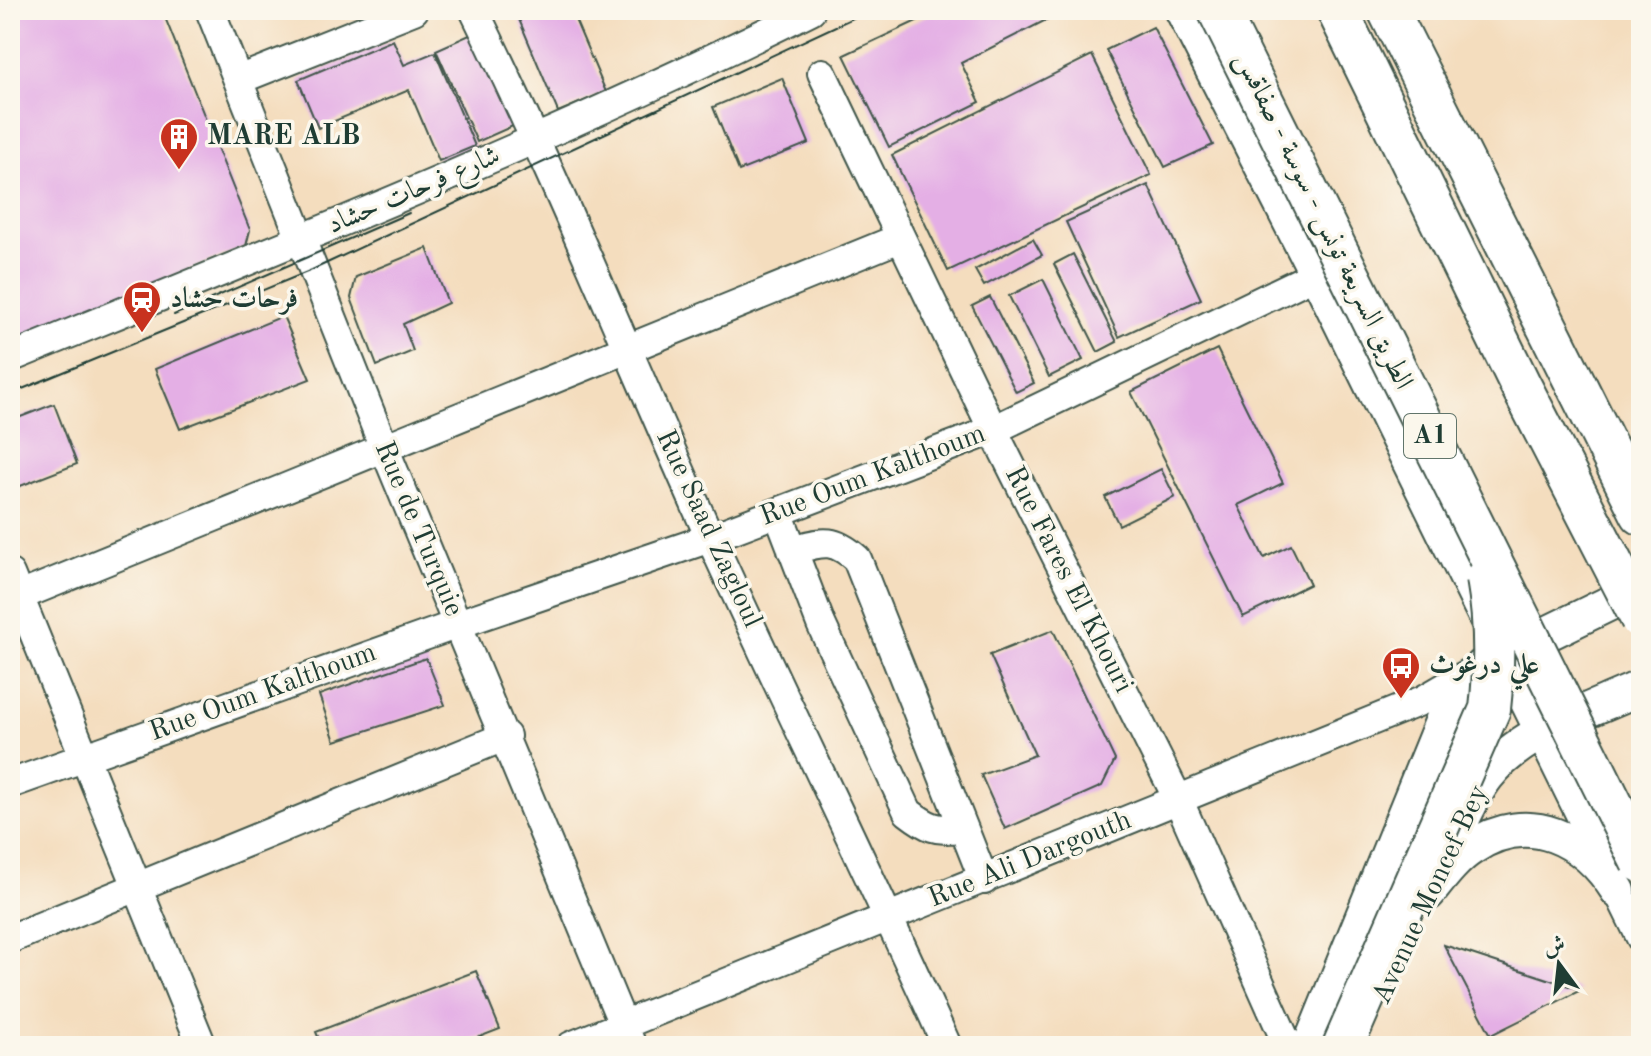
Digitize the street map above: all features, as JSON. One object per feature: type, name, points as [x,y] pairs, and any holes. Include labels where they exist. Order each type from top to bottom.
[{"type":"highway","name":"الطريق السريعة تونس - سوسة - صفاقس","points":[[1218,10],[1479,535],[1630,877]]},
{"type":"highway","points":[[1337,10],[1520,384],[1641,619]]},
{"type":"highway","points":[[1388,10],[1641,514]]},
{"type":"highway","points":[[1343,1046],[1490,709],[1495,663],[1494,619],[1479,535]]},
{"type":"main road","points":[[1310,1046],[1444,717],[1462,686],[1492,659],[1641,588]]},
{"type":"main road","name":"Avenue Moncef Bey","points":[[1360,1046],[1428,893],[1487,777],[1504,758],[1541,733],[1641,687]]},
{"type":"main road","points":[[1428,893],[1469,849],[1484,840],[1520,831],[1550,833],[1575,843],[1601,864],[1630,877]]},
{"type":"street","name":"Rue de Turquie","points":[[210,10],[383,445],[628,1036]]},
{"type":"street","points":[[238,80],[414,10]]},
{"type":"street","name":"Rue Saad Zagloul","points":[[474,10],[537,138],[626,350],[710,538],[947,1046]]},
{"type":"street","points":[[1179,10],[1314,275],[1492,659],[1630,877],[1641,938]]},
{"type":"street","name":"شارع فرحات حشاد","points":[[10,358],[301,240],[537,138],[794,14]]},
{"type":"street","name":"Rue Fares El Khouri","points":[[822,73],[993,430],[1178,799],[1288,1046]]},
{"type":"street","points":[[202,1046],[13,590],[626,350],[900,238]]},
{"type":"street","name":"Rue Oum Kalthoum","points":[[10,784],[458,624],[710,538],[993,430],[1314,275]]},
{"type":"street","points":[[778,512],[821,624],[908,812],[925,826],[945,831],[961,827]]},
{"type":"street","points":[[792,550],[825,542],[842,545],[857,559],[984,880]]},
{"type":"street","name":"Rue Ali Dargouth","points":[[571,1046],[628,1036],[889,918],[1423,700],[1492,659]]},
{"type":"street","points":[[10,939],[506,736]]},
{"type":"building","points":[[10,10],[162,10],[250,230],[246,246],[10,345]]},
{"type":"building","points":[[515,10],[571,10],[606,92],[558,112]]},
{"type":"building","points":[[940,10],[1059,10],[1060,13],[961,63],[980,102],[889,147],[844,55]]},
{"type":"building","points":[[1153,27],[1213,145],[1165,167],[1106,50]]},
{"type":"building","points":[[474,33],[515,125],[477,142],[436,50]]},
{"type":"building","points":[[393,40],[404,65],[435,52],[475,146],[439,161],[409,90],[318,128],[298,80]]},
{"type":"building","points":[[1092,55],[1151,175],[948,271],[892,155]]},
{"type":"building","points":[[782,78],[809,143],[739,171],[713,107]]},
{"type":"building","points":[[1148,185],[1201,299],[1119,337],[1066,222]]},
{"type":"building","points":[[1033,239],[1042,255],[984,286],[975,270]]},
{"type":"building","points":[[427,248],[448,303],[403,324],[413,351],[377,366],[351,298],[356,277]]},
{"type":"building","points":[[1073,254],[1117,342],[1098,352],[1054,264]]},
{"type":"building","points":[[1043,279],[1083,360],[1049,377],[1009,296]]},
{"type":"building","points":[[990,297],[1034,383],[1016,392],[972,306]]},
{"type":"building","points":[[283,316],[310,379],[180,429],[155,369]]},
{"type":"building","points":[[1217,349],[1283,483],[1238,505],[1264,558],[1291,545],[1310,584],[1243,617],[1131,392]]},
{"type":"building","points":[[54,404],[77,464],[10,490],[10,421]]},
{"type":"building","points":[[1161,469],[1175,497],[1119,525],[1105,497]]},
{"type":"building","points":[[1053,630],[1115,760],[1102,786],[1005,829],[981,775],[1035,755],[990,655]]},
{"type":"building","points":[[426,658],[445,705],[335,741],[319,695]]},
{"type":"building","points":[[1444,945],[1581,990],[1491,1035]]},
{"type":"building","points":[[476,971],[500,1029],[456,1046],[322,1046],[316,1032]]},
{"type":"tram line","points":[[10,394],[312,270],[870,10]]},
{"type":"tram line","points":[[174,315],[409,213]]},
{"type":"place","name":"MARE ALB","points":[[179,171]]},
{"type":"place","name":"فرحات حشاد","points":[[142,334]]},
{"type":"place","name":"علي درغوث","points":[[1401,700]]}]
